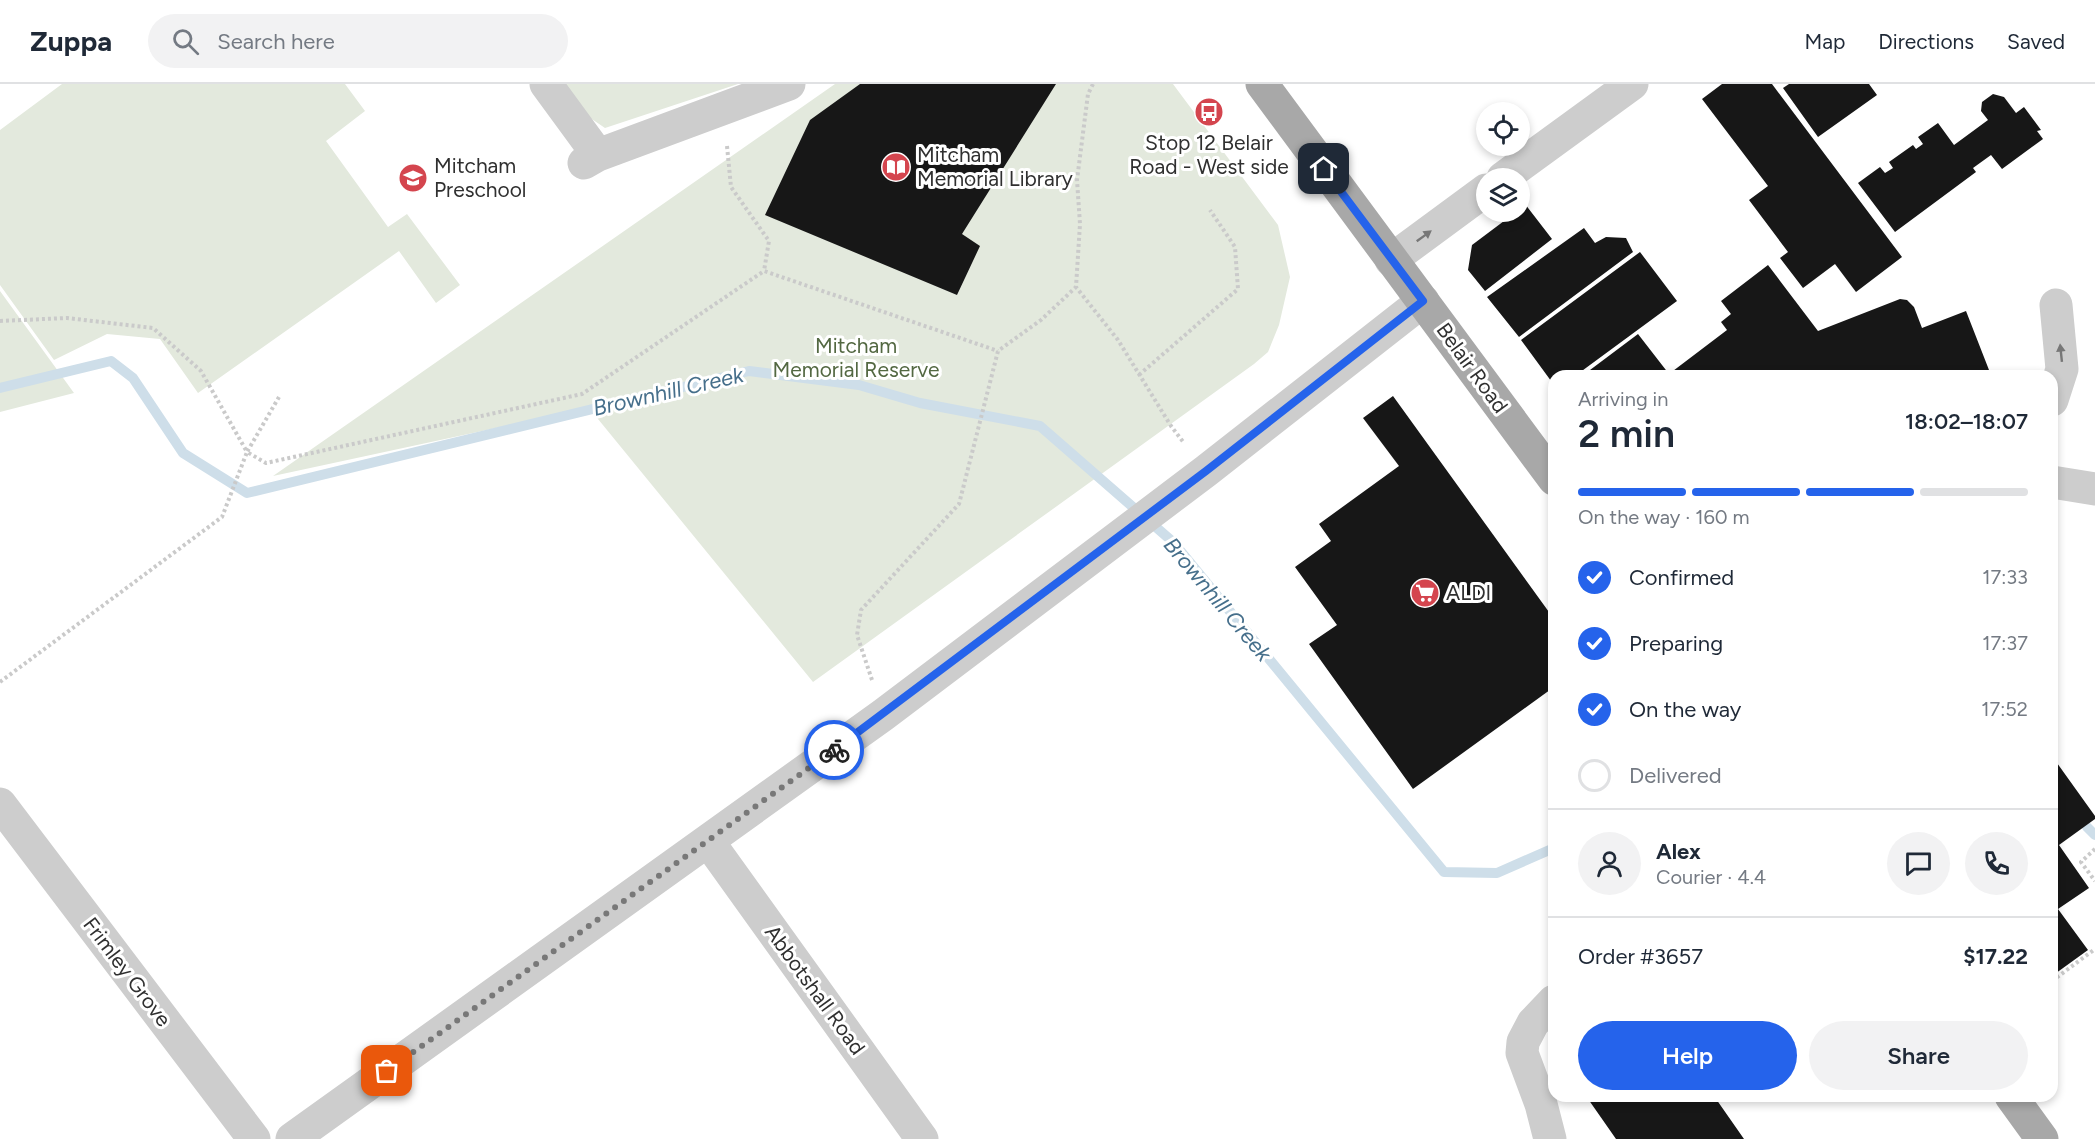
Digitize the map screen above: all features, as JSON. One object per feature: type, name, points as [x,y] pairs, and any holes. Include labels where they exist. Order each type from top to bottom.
[{"type":"main road","name":"Belair Road","points":[[1262,84],[1548,471]]},
{"type":"main road","points":[[2015,1102],[2035,1136]]},
{"type":"street","points":[[546,84],[591,159],[789,84]]},
{"type":"street","points":[[1517,168],[1632,84]]},
{"type":"street","points":[[1391,260],[1476,198]]},
{"type":"street","points":[[292,1139],[884,715],[1195,479],[1423,301]]},
{"type":"street","points":[[2056,305],[2062,369],[2058,381]]},
{"type":"street","points":[[2058,483],[2095,489]]},
{"type":"street","name":"Frimley Grove","points":[[0,804],[254,1139]]},
{"type":"street","name":"Abbotshall Road","points":[[708,841],[922,1139]]},
{"type":"street","points":[[1548,1007],[1533,1023],[1523,1042],[1522,1053],[1541,1104],[1550,1139]]},
{"type":"path","points":[[1093,84],[1088,94],[1077,180],[1080,224],[1076,287],[1118,340],[1171,426],[1195,479]]},
{"type":"path","points":[[0,321],[67,318],[153,328],[201,371],[247,452],[266,463],[582,394],[764,271],[768,241],[731,186],[723,108]]},
{"type":"path","points":[[1139,375],[1238,289],[1235,247],[1210,210]]},
{"type":"path","points":[[764,271],[998,351]]},
{"type":"path","points":[[884,715],[857,635],[861,610],[959,504],[998,351],[1041,320],[1076,287]]},
{"type":"path","points":[[0,682],[222,517],[247,452],[279,397]]},
{"type":"path","points":[[2095,849],[2081,862],[2095,881]]},
{"type":"path","points":[[2058,977],[2095,949]]},
{"type":"green space","points":[[62,84],[345,84],[365,111],[326,141],[388,227],[407,214],[460,285],[436,303],[399,251],[198,393],[160,339],[107,334],[54,360],[0,285],[0,130]]},
{"type":"green space","points":[[557,84],[738,84],[605,128],[574,107]]},
{"type":"green space","name":"Mitcham Memorial Reserve","points":[[835,84],[1173,84],[1278,225],[1290,277],[1279,325],[1268,352],[813,682],[589,408],[273,476]]},
{"type":"green space","points":[[0,291],[74,393],[0,412]]},
{"type":"building","name":"Mitcham Memorial Library","points":[[860,84],[1056,84],[962,234],[980,246],[957,295],[765,215],[810,120]]},
{"type":"building","points":[[1722,84],[1772,84],[1902,257],[1856,292],[1835,264],[1803,288],[1780,258],[1788,252],[1749,200],[1768,186],[1702,99]]},
{"type":"building","points":[[1789,84],[1869,84],[1877,95],[1818,137],[1783,88]]},
{"type":"building","points":[[1993,94],[2004,97],[2016,113],[2024,107],[2041,130],[2037,131],[2043,139],[2002,169],[1991,155],[1973,168],[1976,172],[1895,232],[1858,183],[1880,167],[1885,173],[1893,168],[1889,162],[1913,145],[1916,149],[1923,144],[1918,137],[1938,123],[1954,145],[1988,120],[1981,111],[1982,102]]},
{"type":"building","points":[[1530,210],[1552,239],[1485,291],[1468,270],[1472,245],[1503,222],[1530,222]]},
{"type":"building","points":[[1584,228],[1595,243],[1606,237],[1626,238],[1633,252],[1519,337],[1487,297]]},
{"type":"building","points":[[1640,252],[1677,301],[1583,370],[1548,370],[1548,377],[1521,340]]},
{"type":"building","points":[[1768,265],[1818,331],[1900,299],[1907,300],[1914,307],[1922,328],[1966,311],[1989,370],[1674,370],[1727,330],[1721,322],[1731,314],[1721,301]]},
{"type":"building","points":[[1638,334],[1666,370],[1590,370]]},
{"type":"building","name":"ALDI","points":[[1393,396],[1548,611],[1548,691],[1413,789],[1309,644],[1337,625],[1295,567],[1331,541],[1319,524],[1399,466],[1363,418]]},
{"type":"building","points":[[2058,764],[2095,816],[2095,819],[2059,845],[2089,888],[2058,909]]},
{"type":"building","points":[[2058,909],[2088,950],[2058,972]]},
{"type":"building","points":[[1590,1102],[1718,1102],[1744,1139],[1616,1139]]},
{"type":"waterway","name":"Brownhill Creek","points":[[0,388],[111,361],[133,378],[183,453],[247,493],[749,371],[859,385],[920,403],[1040,426],[1173,542],[1444,872],[1497,873],[1548,851]]},
{"type":"waterway","name":"Brownhill Creek","points":[[2087,827],[2095,835]]},
{"type":"way so far","points":[[387,1071],[834,750]]},
{"type":"place","name":"Stop 12 Belair Road - West side","points":[[1209,112]]},
{"type":"place","name":"Mitcham Memorial Library","points":[[896,167]]},
{"type":"place","name":"Mitcham Preschool","points":[[413,178]]},
{"type":"place","name":"ALDI","points":[[1425,593]]},
{"type":"route","points":[[834,750],[884,715],[1206,471],[1423,301],[1324,169]]}]
